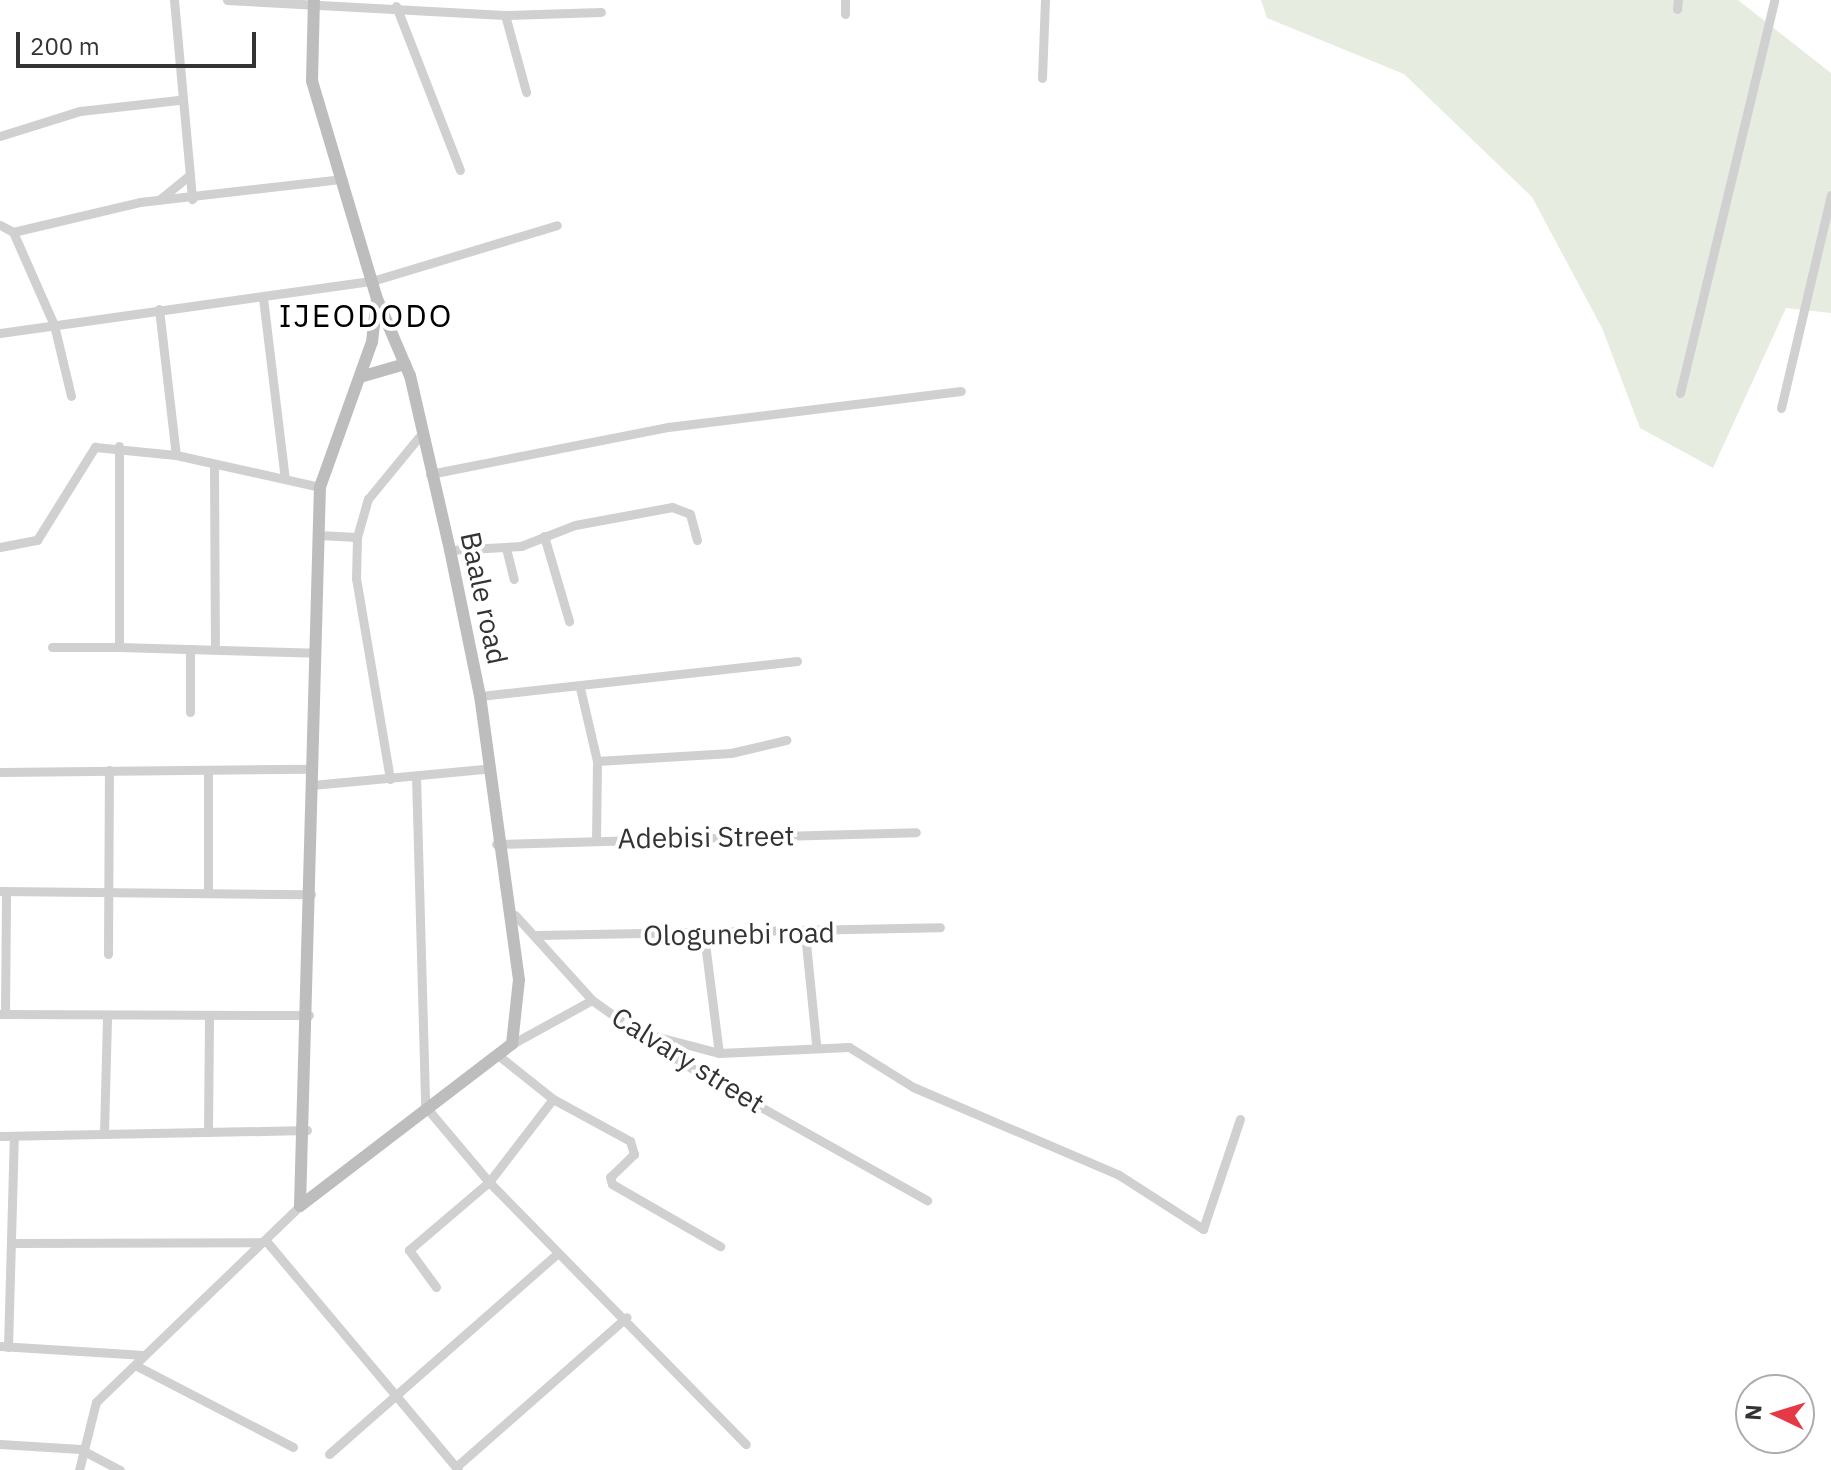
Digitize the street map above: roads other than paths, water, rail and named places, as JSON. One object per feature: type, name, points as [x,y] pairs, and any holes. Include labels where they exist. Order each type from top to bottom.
[{"type":"street","points":[[174,0],[178,100],[192,199]]},
{"type":"street","points":[[227,0],[396,6],[505,15],[601,12]]},
{"type":"street","points":[[845,0],[845,14]]},
{"type":"street","points":[[1042,78],[1045,0]]},
{"type":"street","points":[[1680,393],[1774,0]]},
{"type":"street","name":"Baale road","points":[[313,3],[312,81],[377,299],[405,364],[419,437],[450,550],[480,696],[496,844],[515,915],[519,980],[512,1044]]},
{"type":"street","points":[[396,6],[460,170]]},
{"type":"street","points":[[505,15],[526,92]]},
{"type":"street","points":[[0,136],[80,111],[178,100]]},
{"type":"street","points":[[159,200],[187,177]]},
{"type":"street","points":[[13,232],[159,200],[192,199],[341,179]]},
{"type":"street","points":[[1781,408],[1827,238],[1831,195]]},
{"type":"street","points":[[0,225],[13,232],[54,325],[71,396]]},
{"type":"street","points":[[0,333],[372,281],[557,225]]},
{"type":"street","points":[[263,298],[285,479]]},
{"type":"street","points":[[300,1206],[307,1130],[311,769],[320,487],[360,377],[377,299]]},
{"type":"street","points":[[159,309],[176,455]]},
{"type":"street","points":[[360,377],[405,364]]},
{"type":"street","points":[[430,474],[668,427],[961,391]]},
{"type":"street","points":[[390,779],[356,579],[357,537],[368,499],[419,437]]},
{"type":"street","points":[[0,547],[37,540],[85,452],[119,446],[176,455],[214,466],[320,487]]},
{"type":"street","points":[[119,446],[119,647]]},
{"type":"street","points":[[214,466],[215,647]]},
{"type":"street","points":[[450,550],[506,548],[544,536],[672,507],[690,514],[697,540]]},
{"type":"street","points":[[318,535],[357,537]]},
{"type":"street","points":[[544,536],[569,621]]},
{"type":"street","points":[[506,548],[514,579]]},
{"type":"street","points":[[52,647],[215,647],[316,653]]},
{"type":"street","points":[[190,649],[190,712]]},
{"type":"street","points":[[480,696],[580,688],[797,661]]},
{"type":"street","points":[[580,688],[597,761],[596,839]]},
{"type":"street","points":[[597,761],[731,753],[786,740]]},
{"type":"street","points":[[0,772],[311,769]]},
{"type":"street","points":[[312,785],[486,769]]},
{"type":"street","points":[[108,954],[109,770]]},
{"type":"street","points":[[208,770],[208,892]]},
{"type":"street","points":[[416,776],[425,1106],[489,1182],[557,1254],[627,1317],[746,1444]]},
{"type":"street","name":"Adebisi Street","points":[[496,844],[916,832]]},
{"type":"street","points":[[309,1015],[2,1014],[3,891],[311,894]]},
{"type":"street","name":"Calvary street","points":[[515,915],[537,935],[592,1000],[647,1034],[670,1056],[927,1200]]},
{"type":"street","name":"Ologunebi road","points":[[537,935],[805,933],[940,927]]},
{"type":"street","points":[[805,933],[816,1044]]},
{"type":"street","points":[[704,935],[719,1053]]},
{"type":"street","points":[[79,1470],[80,1449],[96,1402],[267,1242],[300,1206],[425,1106],[512,1044],[592,1000]]},
{"type":"street","points":[[104,1133],[107,1016]]},
{"type":"street","points":[[208,1132],[209,1016]]},
{"type":"street","points":[[647,1034],[719,1053],[816,1044],[849,1047],[913,1087],[1041,1137],[1203,1229],[1240,1119]]},
{"type":"street","points":[[499,1056],[553,1099],[635,1147],[612,1184],[720,1246]]},
{"type":"street","points":[[436,1287],[409,1250],[489,1182],[553,1099]]},
{"type":"street","points":[[0,1136],[307,1130]]},
{"type":"street","points":[[14,1136],[16,1243],[4,1347],[144,1355]]},
{"type":"street","points":[[16,1243],[267,1242],[457,1468],[627,1317]]},
{"type":"street","points":[[329,1454],[557,1254]]},
{"type":"street","points":[[135,1365],[293,1447]]},
{"type":"street","points":[[0,1444],[80,1449],[120,1470]]},
{"type":"district","name":"IJEODODO","points":[[366,315]]}]
